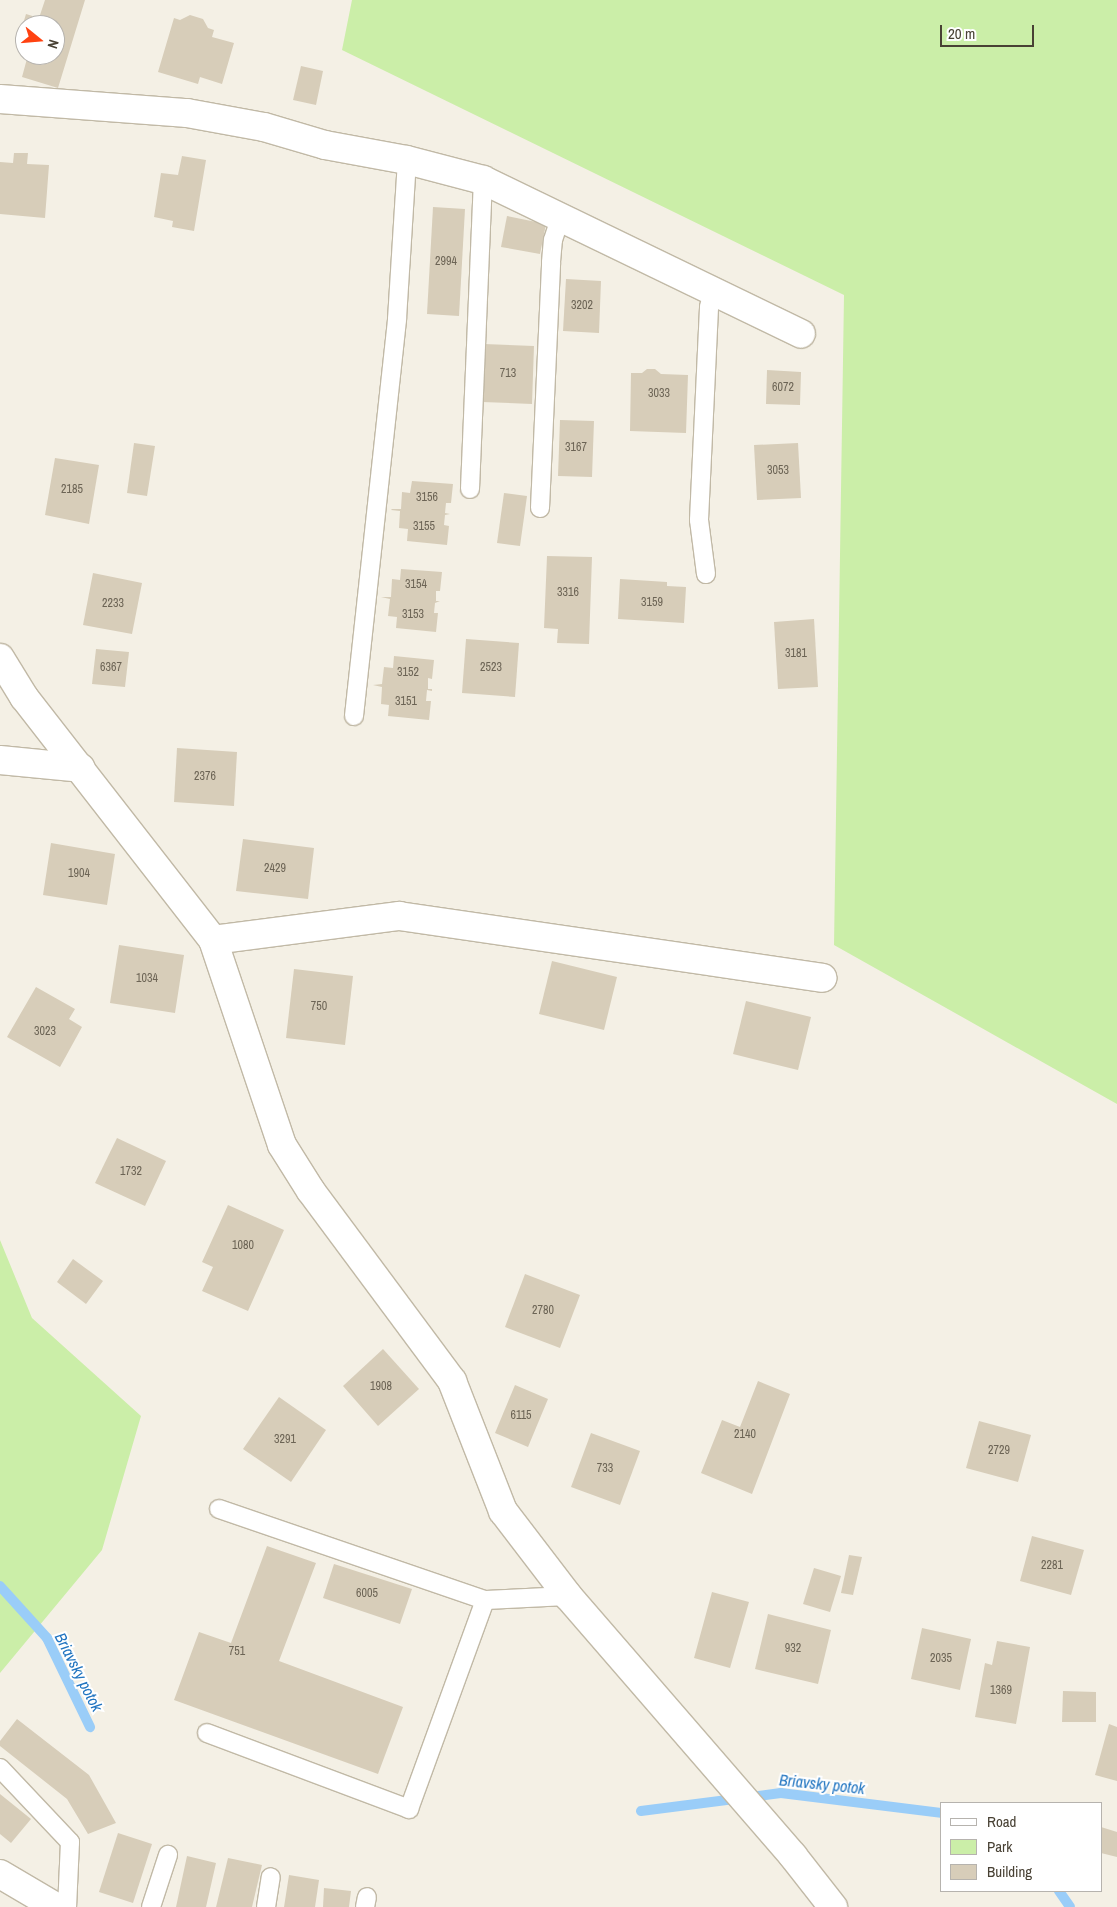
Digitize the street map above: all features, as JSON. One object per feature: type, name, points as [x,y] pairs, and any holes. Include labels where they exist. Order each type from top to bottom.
[{"type":"street","points":[[0,98],[187,113],[264,127],[325,145],[407,160],[483,180],[561,216],[801,334]]},
{"type":"street","points":[[0,658],[24,697],[213,940],[282,1145],[311,1191],[452,1381],[503,1511],[568,1596],[793,1856],[833,1907]]},
{"type":"street","points":[[0,760],[81,768]]},
{"type":"street","points":[[213,940],[399,916],[822,978]]},
{"type":"street","points":[[0,1874],[56,1907]]},
{"type":"lane","points":[[354,716],[397,319],[407,160]]},
{"type":"lane","points":[[470,489],[483,180]]},
{"type":"lane","points":[[540,508],[551,262],[553,240],[561,216]]},
{"type":"lane","points":[[706,574],[699,520],[709,307],[713,291]]},
{"type":"lane","points":[[220,1509],[484,1600],[568,1596]]},
{"type":"lane","points":[[207,1734],[409,1809],[484,1600]]},
{"type":"lane","points":[[0,1768],[70,1842],[67,1907]]},
{"type":"lane","points":[[151,1907],[168,1855]]},
{"type":"lane","points":[[266,1907],[271,1877]]},
{"type":"green space","points":[[352,0],[1117,0],[1117,1104],[834,945],[844,295],[342,50]]},
{"type":"green space","points":[[0,1240],[32,1318],[141,1416],[102,1550],[0,1673]]},
{"type":"building","points":[[45,0],[85,0],[58,88],[22,77],[25,65],[65,65],[65,15],[40,15]]},
{"type":"building","points":[[190,15],[203,19],[208,28],[214,30],[212,37],[234,43],[222,84],[200,77],[198,84],[158,72],[174,18],[180,20]]},
{"type":"building","points":[[301,66],[323,71],[316,105],[293,100]]},
{"type":"building","points":[[14,153],[28,153],[27,164],[49,165],[45,218],[0,214],[0,162],[13,163]]},
{"type":"building","points":[[182,156],[206,160],[194,231],[172,227],[173,221],[154,217],[161,173],[178,175]]},
{"type":"building","points":[[433,207],[465,209],[459,316],[427,314]]},
{"type":"building","points":[[507,216],[546,224],[540,254],[501,247]]},
{"type":"building","points":[[566,279],[601,281],[599,333],[563,331]]},
{"type":"building","points":[[484,344],[534,346],[532,404],[482,402]]},
{"type":"building","points":[[647,369],[655,369],[661,374],[688,375],[686,433],[630,431],[631,373],[642,373]]},
{"type":"building","points":[[767,370],[801,372],[800,405],[766,404]]},
{"type":"building","points":[[560,420],[594,421],[592,477],[558,476]]},
{"type":"building","points":[[134,443],[155,446],[147,496],[127,493]]},
{"type":"building","points":[[798,443],[801,498],[757,500],[754,445]]},
{"type":"building","points":[[55,458],[99,465],[89,524],[45,515]]},
{"type":"building","points":[[412,481],[453,484],[451,503],[446,503],[445,513],[450,514],[445,515],[444,525],[449,526],[447,545],[407,541],[408,529],[399,528],[400,511],[391,510],[401,509],[402,492],[410,493]]},
{"type":"building","points":[[504,493],[527,496],[520,546],[497,543]]},
{"type":"building","points":[[547,556],[592,557],[589,644],[557,643],[558,629],[544,628]]},
{"type":"building","points":[[401,569],[442,572],[440,591],[436,591],[436,601],[440,601],[435,603],[434,613],[438,613],[436,632],[396,628],[397,617],[388,616],[390,599],[381,597],[391,597],[392,579],[400,580]]},
{"type":"building","points":[[93,573],[142,583],[132,634],[83,625]]},
{"type":"building","points":[[620,579],[667,582],[667,586],[686,587],[684,623],[618,619]]},
{"type":"building","points":[[814,619],[818,687],[778,689],[774,622]]},
{"type":"building","points":[[466,639],[519,643],[515,697],[462,693]]},
{"type":"building","points":[[96,649],[129,652],[125,687],[92,684]]},
{"type":"building","points":[[394,656],[434,660],[432,679],[428,678],[428,689],[432,689],[432,691],[427,690],[426,701],[431,701],[429,720],[388,716],[389,705],[381,704],[382,687],[373,685],[382,684],[384,667],[393,668]]},
{"type":"building","points":[[177,748],[237,752],[234,806],[174,802]]},
{"type":"building","points":[[243,839],[314,848],[308,899],[236,891]]},
{"type":"building","points":[[51,843],[115,854],[107,905],[43,895]]},
{"type":"building","points":[[119,945],[184,955],[175,1013],[110,1003]]},
{"type":"building","points":[[552,961],[617,977],[604,1030],[539,1014]]},
{"type":"building","points":[[294,969],[353,976],[345,1045],[286,1038]]},
{"type":"building","points":[[36,987],[75,1009],[69,1019],[82,1027],[60,1067],[7,1037]]},
{"type":"building","points":[[746,1001],[811,1017],[798,1070],[733,1054]]},
{"type":"building","points":[[117,1138],[166,1161],[145,1206],[95,1183]]},
{"type":"building","points":[[228,1205],[284,1230],[248,1311],[202,1291],[213,1267],[202,1262]]},
{"type":"building","points":[[73,1259],[103,1281],[86,1304],[57,1282]]},
{"type":"building","points":[[525,1274],[580,1295],[560,1348],[505,1327]]},
{"type":"building","points":[[383,1349],[419,1389],[378,1426],[343,1386]]},
{"type":"building","points":[[758,1381],[790,1394],[752,1494],[701,1473],[722,1420],[740,1427]]},
{"type":"building","points":[[515,1385],[548,1399],[528,1447],[495,1433]]},
{"type":"building","points":[[279,1397],[326,1430],[291,1482],[243,1449]]},
{"type":"building","points":[[979,1421],[1031,1435],[1018,1482],[966,1468]]},
{"type":"building","points":[[591,1433],[640,1451],[620,1505],[571,1487]]},
{"type":"building","points":[[1032,1536],[1084,1550],[1071,1595],[1020,1581]]},
{"type":"building","points":[[267,1546],[316,1563],[279,1661],[403,1707],[378,1774],[174,1700],[199,1632],[231,1643]]},
{"type":"building","points":[[849,1555],[862,1557],[853,1595],[841,1593]]},
{"type":"building","points":[[334,1564],[412,1589],[400,1624],[323,1598]]},
{"type":"building","points":[[814,1568],[841,1576],[830,1612],[803,1604]]},
{"type":"building","points":[[712,1592],[749,1602],[730,1668],[694,1658]]},
{"type":"building","points":[[768,1614],[831,1630],[818,1684],[755,1669]]},
{"type":"building","points":[[922,1628],[971,1639],[960,1690],[911,1679]]},
{"type":"building","points":[[997,1641],[1030,1647],[1016,1724],[975,1717],[985,1663],[992,1665]]},
{"type":"building","points":[[1063,1691],[1096,1692],[1096,1722],[1062,1722]]},
{"type":"building","points":[[17,1719],[89,1775],[116,1823],[88,1834],[67,1799],[0,1746],[0,1741]]},
{"type":"building","points":[[1109,1724],[1117,1727],[1117,1781],[1095,1775]]},
{"type":"building","points":[[0,1794],[31,1819],[11,1843],[0,1834]]},
{"type":"building","points":[[1102,1827],[1117,1832],[1117,1857],[1102,1853]]},
{"type":"building","points":[[118,1833],[152,1844],[133,1903],[99,1892]]},
{"type":"building","points":[[187,1856],[216,1863],[206,1907],[176,1907]]},
{"type":"building","points":[[228,1858],[262,1865],[252,1907],[216,1907]]},
{"type":"building","points":[[289,1875],[319,1880],[315,1907],[284,1907]]},
{"type":"building","points":[[324,1888],[351,1891],[349,1907],[323,1907]]},
{"type":"waterway","name":"Briavsky potok","points":[[0,1586],[47,1638],[90,1727]]},
{"type":"waterway","name":"Briavsky potok","points":[[641,1811],[781,1793],[940,1813]]},
{"type":"waterway","name":"Briavsky potok","points":[[1060,1892],[1070,1907]]}]
